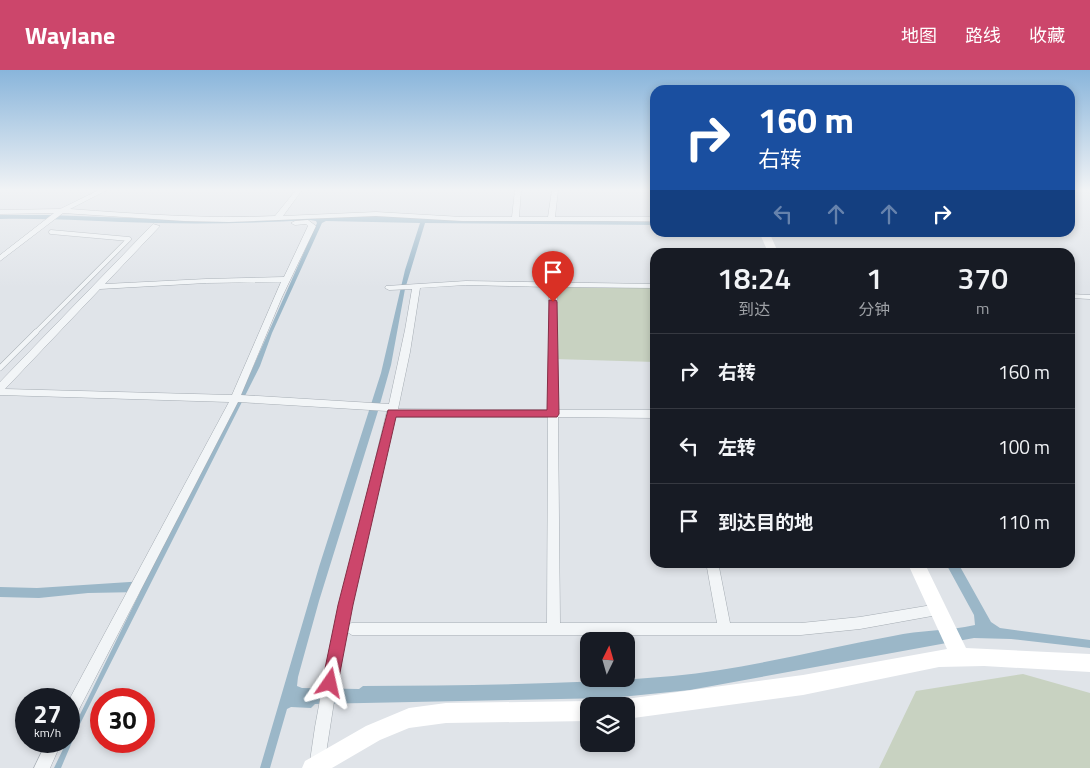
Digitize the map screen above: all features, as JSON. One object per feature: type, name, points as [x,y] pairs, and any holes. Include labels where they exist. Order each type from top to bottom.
[{"type":"main road","points":[[918,568],[961,657]]},
{"type":"main road","points":[[635,708],[804,685],[939,658],[984,657],[1090,663]]},
{"type":"main road","points":[[314,767],[373,732],[409,718],[446,713],[580,711]]},
{"type":"street","points":[[0,259],[46,223]]},
{"type":"street","points":[[248,226],[294,223]]},
{"type":"street","points":[[80,693],[235,399],[312,226],[309,223]]},
{"type":"street","points":[[0,388],[156,226]]},
{"type":"street","points":[[98,286],[287,279]]},
{"type":"street","points":[[389,288],[466,283],[650,286]]},
{"type":"street","points":[[553,284],[554,629]]},
{"type":"street","points":[[314,767],[346,605],[400,378],[416,286]]},
{"type":"street","points":[[1075,296],[1090,297]]},
{"type":"street","points":[[0,392],[235,399],[392,410],[553,414],[650,414]]},
{"type":"street","points":[[713,568],[724,629]]},
{"type":"street","points":[[352,629],[801,629],[860,623],[938,610]]},
{"type":"street","points":[[42,768],[49,753]]},
{"type":"lane","points":[[0,368],[129,239],[51,232]]},
{"type":"green space","points":[[554,286],[650,288],[650,362],[554,359]]},
{"type":"green space","points":[[1023,674],[1090,693],[1090,768],[879,768],[916,691]]},
{"type":"water","points":[[127,223],[261,223],[253,223]]},
{"type":"water","points":[[317,223],[323,223],[272,333],[260,366],[98,688],[93,688],[140,592],[88,593],[39,598],[0,597],[0,587],[37,588],[145,581],[233,412]]},
{"type":"water","points":[[400,223],[650,223],[650,225],[425,223],[405,289],[391,365],[319,601],[297,686],[302,688],[359,689],[363,686],[580,682],[580,688],[635,688],[635,679],[728,669],[903,634],[975,625],[974,615],[948,568],[961,568],[991,622],[1000,628],[1090,640],[1090,648],[1011,639],[974,638],[690,690],[621,697],[315,704],[311,708],[291,707],[287,709],[270,768],[260,768],[319,567],[381,373],[405,270],[420,223]]},
{"type":"water","points":[[90,694],[90,704],[80,724],[80,715]]},
{"type":"water","points":[[61,753],[67,753],[61,768],[54,768]]},
{"type":"route","points":[[330,683],[346,605],[392,413],[553,414],[553,302]]}]
